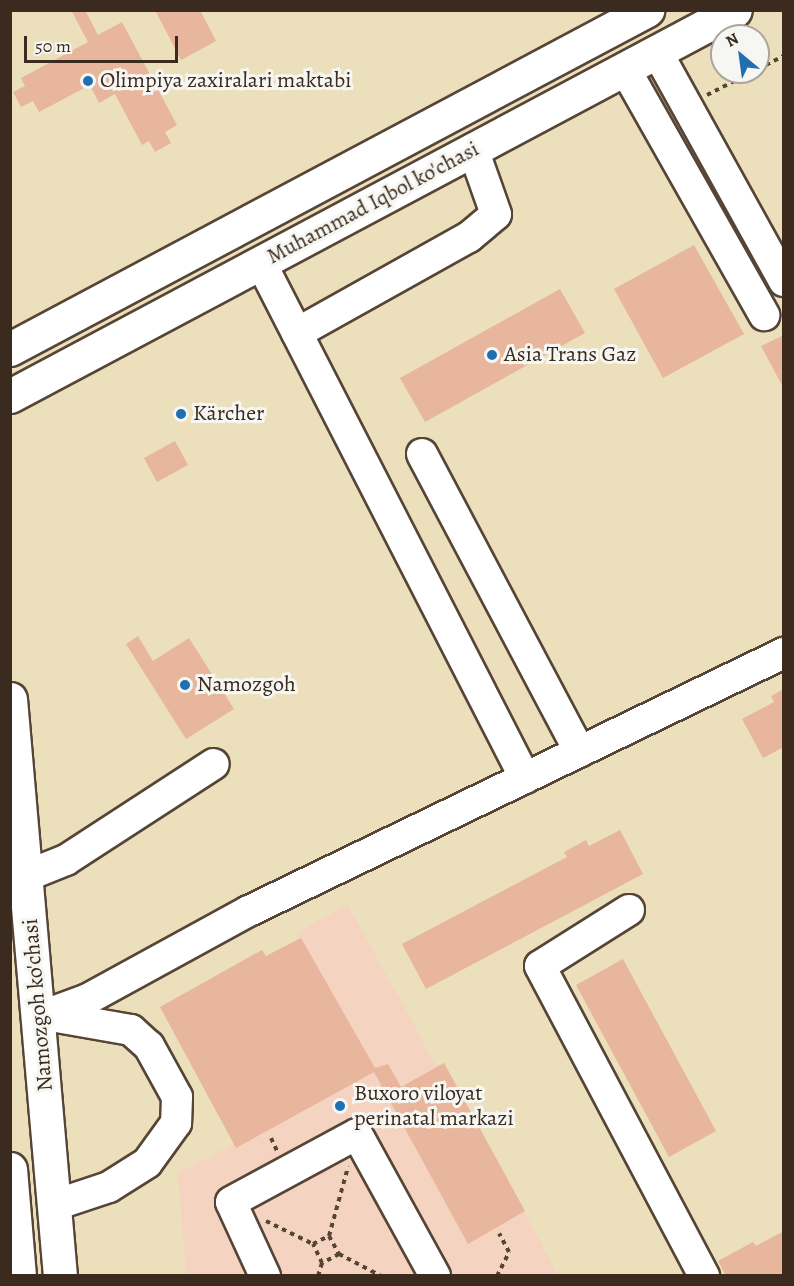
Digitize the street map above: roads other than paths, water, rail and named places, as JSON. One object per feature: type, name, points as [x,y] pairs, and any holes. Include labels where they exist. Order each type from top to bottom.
[{"type":"main road","name":"Muhammad Iqbol ko'chasi","points":[[10,350],[647,10]]},
{"type":"main road","name":"Muhammad Iqbol ko'chasi","points":[[10,396],[735,10]]},
{"type":"main road","name":"Namozgoh ko'chasi","points":[[10,699],[26,876],[44,1016],[60,1275]]},
{"type":"main road","points":[[10,1169],[19,1275]]},
{"type":"lane","points":[[657,52],[783,281]]},
{"type":"lane","points":[[625,69],[764,315]]},
{"type":"lane","points":[[297,333],[469,237],[496,214],[473,149]]},
{"type":"lane","points":[[261,262],[525,778]]},
{"type":"lane","points":[[422,454],[580,752]]},
{"type":"lane","points":[[44,1016],[88,999],[249,910],[783,653]]},
{"type":"lane","points":[[26,876],[66,861],[214,764]]},
{"type":"lane","points":[[629,910],[540,966],[704,1275]]},
{"type":"lane","points":[[44,1016],[131,1030],[149,1046],[177,1097],[176,1123],[147,1162],[109,1187],[55,1205]]},
{"type":"lane","points":[[266,1275],[231,1202],[357,1134],[435,1275]]},
{"type":"place","name":"Olimpiya zaxiralari maktabi","points":[[88,81]]},
{"type":"place","name":"Asia Trans Gaz","points":[[492,355]]},
{"type":"place","name":"Kärcher","points":[[181,414]]},
{"type":"place","name":"Namozgoh","points":[[185,685]]},
{"type":"place","name":"Buxoro viloyat perinatal markazi","points":[[340,1106]]}]
